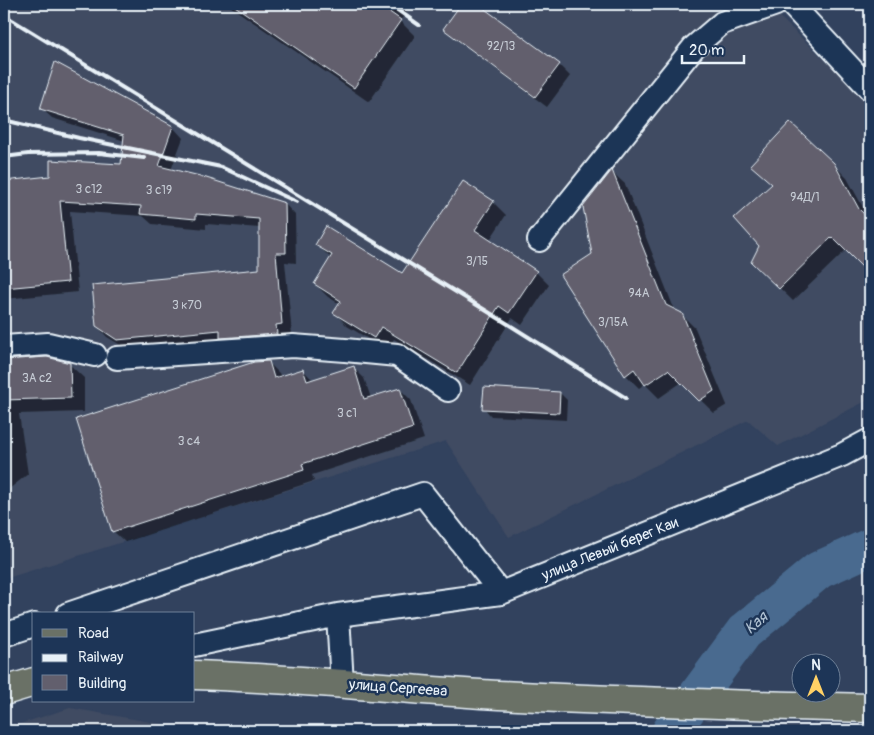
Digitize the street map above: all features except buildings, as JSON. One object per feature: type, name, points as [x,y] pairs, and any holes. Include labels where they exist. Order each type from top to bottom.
[{"type":"main road","name":"улица Сергеева","points":[[195,675],[481,694],[870,708]]},
{"type":"main road","points":[[4,691],[32,683]]},
{"type":"street","points":[[539,240],[694,47],[722,23],[776,4]]},
{"type":"street","points":[[791,4],[870,89]]},
{"type":"street","points":[[4,347],[48,344],[106,356],[293,346],[397,355],[448,390]]},
{"type":"street","name":"улица Левый берег Каи","points":[[195,645],[338,615],[500,593],[842,455],[870,440]]},
{"type":"street","points":[[74,612],[423,494],[500,593]]},
{"type":"street","points":[[338,615],[342,684]]},
{"type":"street","points":[[4,635],[32,626]]},
{"type":"shaded area","points":[[4,4],[766,4],[870,103],[870,399],[778,446],[748,420],[509,537],[446,441],[4,579]]},
{"type":"shaded area","points":[[70,708],[202,731],[4,731],[4,729]]},
{"type":"waterway","name":"Кая","points":[[671,731],[744,632],[819,570],[870,547]]},
{"type":"railway","points":[[389,4],[419,25]]},
{"type":"railway","points":[[4,15],[626,398]]},
{"type":"railway","points":[[4,120],[79,138],[221,167],[297,202]]},
{"type":"railway","points":[[4,157],[28,154],[99,153],[144,158]]}]
